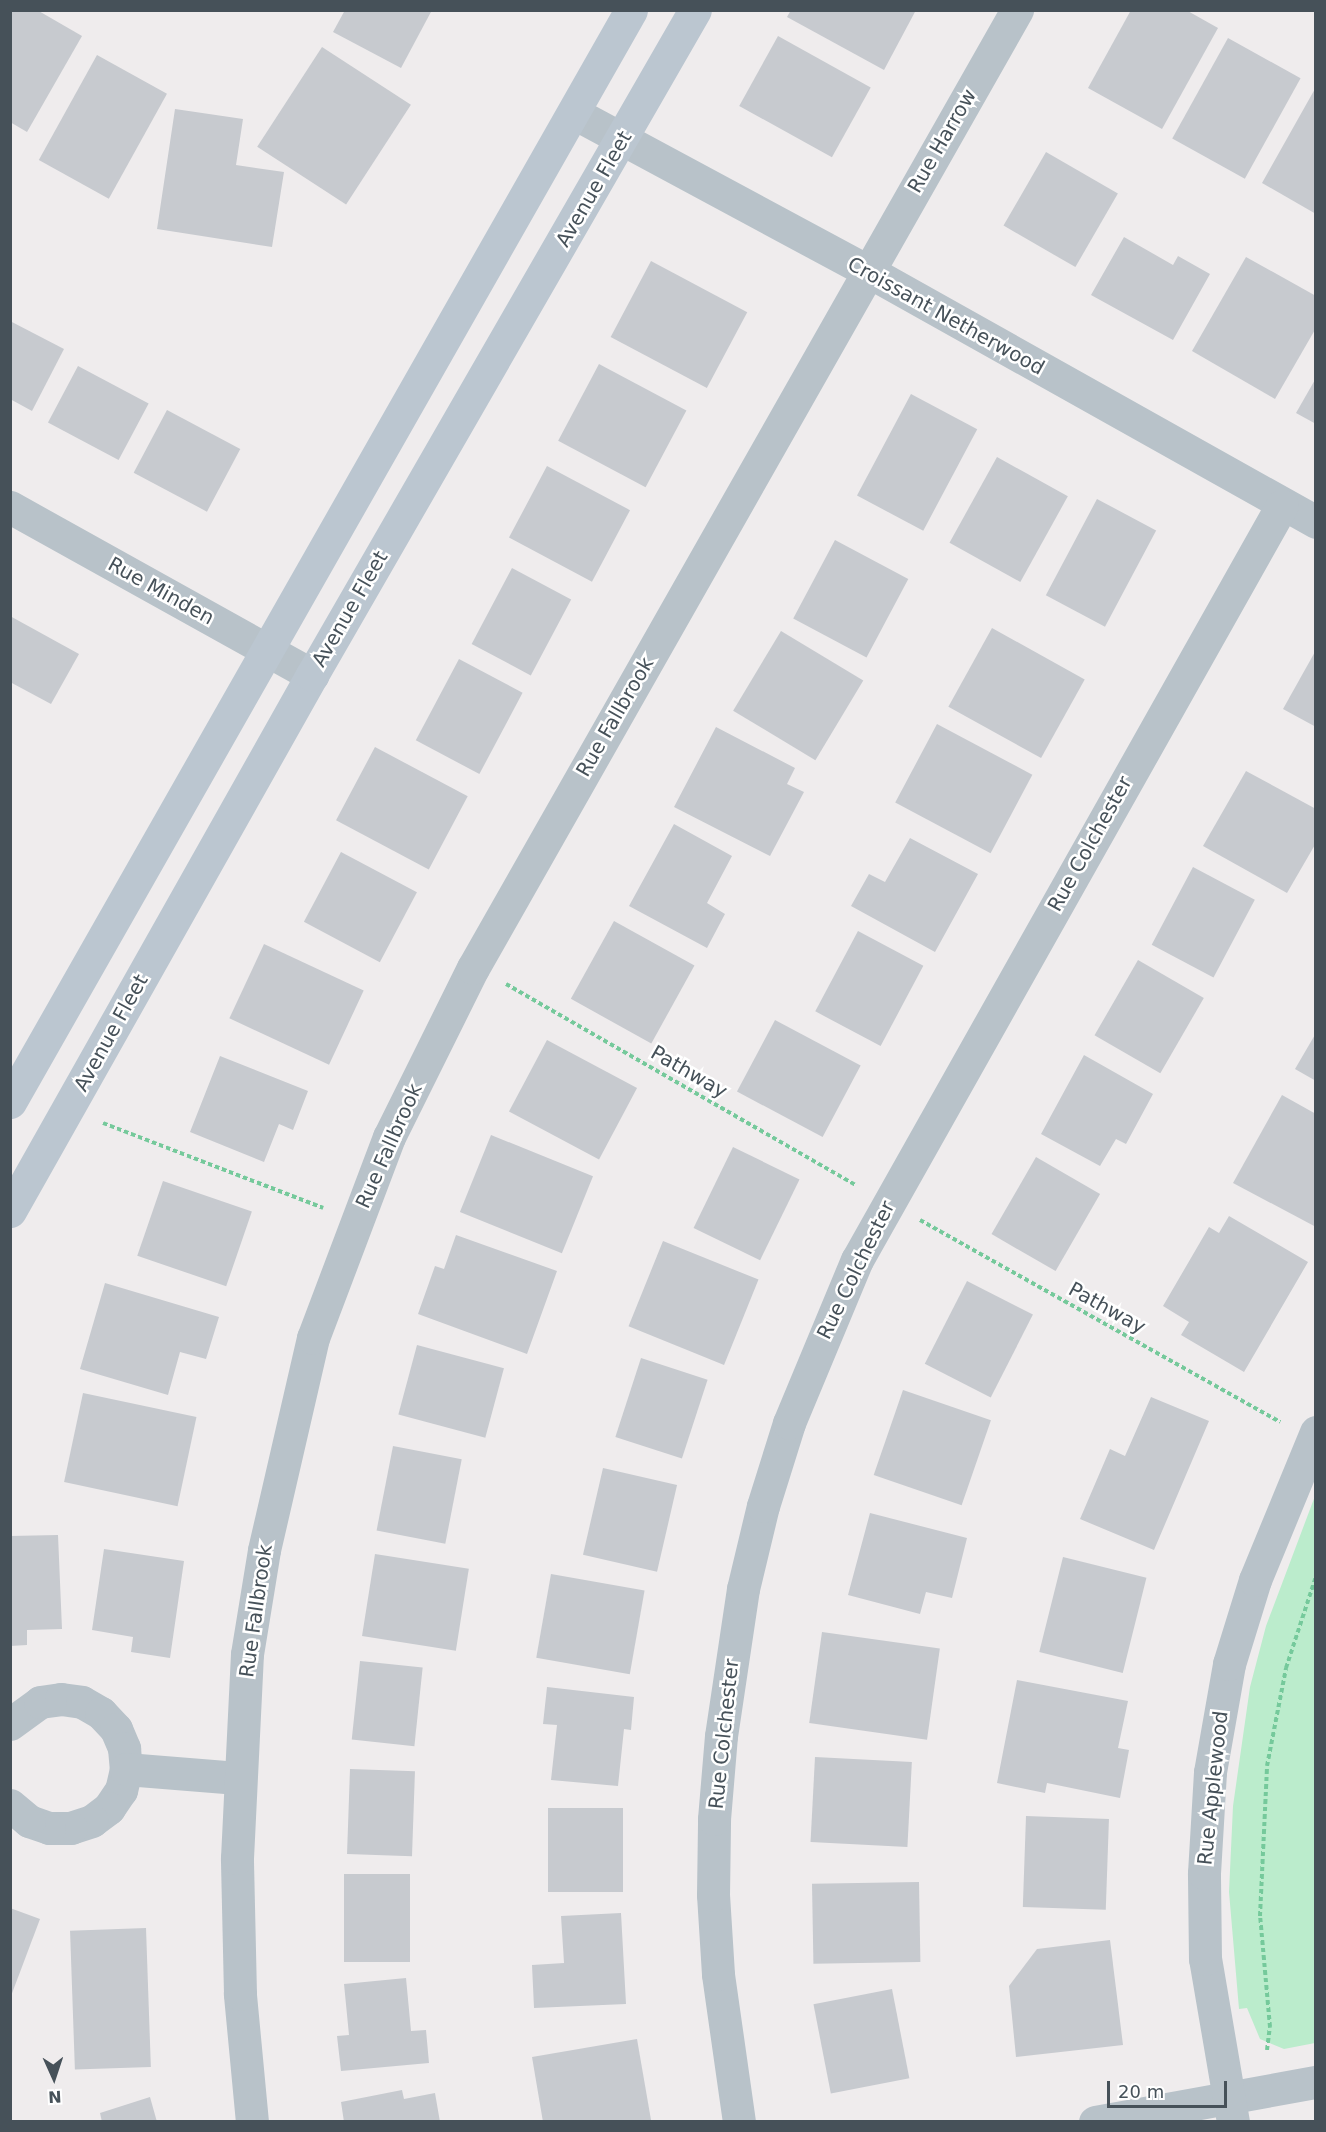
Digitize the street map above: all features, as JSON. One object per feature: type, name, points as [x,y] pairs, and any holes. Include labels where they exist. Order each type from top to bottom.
[{"type":"main road","points":[[10,1102],[631,10]]},
{"type":"main road","name":"Avenue Fleet","points":[[10,1211],[312,675],[623,140],[695,10]]},
{"type":"street","name":"Rue Harrow","points":[[868,271],[1017,10]]},
{"type":"street","name":"Croissant Netherwood","points":[[574,112],[868,271],[1316,522]]},
{"type":"street","name":"Rue Fallbrook","points":[[252,2121],[240,1994],[238,1778],[248,1654],[264,1550],[296,1403],[313,1338],[389,1137],[473,968],[868,271]]},
{"type":"street","name":"Rue Colchester","points":[[739,2121],[718,1974],[712,1895],[714,1819],[721,1736],[743,1589],[763,1506],[789,1423],[857,1260],[1282,505]]},
{"type":"street","name":"Rue Minden","points":[[10,507],[312,675]]},
{"type":"street","name":"Rue Applewood","points":[[1231,2110],[1205,1959],[1204,1873],[1210,1772],[1229,1664],[1255,1580],[1316,1432]]},
{"type":"street","points":[[10,1724],[40,1702],[62,1699],[82,1702],[101,1713],[116,1729],[124,1748],[126,1770],[121,1790],[108,1808],[92,1821],[71,1828],[50,1828],[29,1821],[10,1805]]},
{"type":"street","points":[[126,1770],[238,1778]]},
{"type":"street","points":[[1095,2121],[1231,2110],[1316,2082]]},
{"type":"path","name":"Pathway","points":[[503,982],[860,1187]]},
{"type":"path","points":[[91,1118],[327,1209]]},
{"type":"path","name":"Pathway","points":[[917,1218],[1282,1423]]},
{"type":"path","points":[[1267,2050],[1270,2027],[1260,1916],[1267,1766],[1286,1668],[1316,1576]]},
{"type":"path","points":[[1262,2047],[1274,2052]]},
{"type":"green space","points":[[1315,1496],[1315,2043],[1284,2049],[1260,2039],[1247,2008],[1239,2009],[1229,1892],[1233,1806],[1250,1687],[1266,1626]]},
{"type":"building","points":[[10,10],[37,10],[82,36],[27,132],[10,122]]},
{"type":"building","points":[[345,10],[432,10],[401,68],[333,32]]},
{"type":"building","points":[[791,10],[916,10],[884,70],[787,17]]},
{"type":"building","points":[[1131,10],[1186,10],[1218,28],[1162,129],[1088,88]]},
{"type":"building","points":[[778,36],[871,87],[832,157],[739,106]]},
{"type":"building","points":[[1228,38],[1301,78],[1245,179],[1172,139]]},
{"type":"building","points":[[322,47],[411,105],[346,205],[257,147]]},
{"type":"building","points":[[97,55],[167,94],[109,199],[39,160]]},
{"type":"building","points":[[1316,87],[1316,214],[1262,183]]},
{"type":"building","points":[[175,109],[243,119],[236,165],[284,172],[272,247],[157,229]]},
{"type":"building","points":[[1046,152],[1118,193],[1075,267],[1004,226]]},
{"type":"building","points":[[1124,237],[1173,265],[1178,256],[1210,274],[1173,340],[1091,295]]},
{"type":"building","points":[[1246,257],[1316,296],[1316,328],[1275,399],[1192,351]]},
{"type":"building","points":[[651,261],[747,312],[707,388],[611,337]]},
{"type":"building","points":[[10,321],[64,349],[32,411],[10,399]]},
{"type":"building","points":[[599,364],[686,410],[646,487],[558,441]]},
{"type":"building","points":[[78,366],[149,404],[119,460],[48,423]]},
{"type":"building","points":[[1316,378],[1316,424],[1296,413]]},
{"type":"building","points":[[911,394],[977,429],[923,531],[857,496]]},
{"type":"building","points":[[167,410],[240,449],[207,512],[134,473]]},
{"type":"building","points":[[997,457],[1068,496],[1020,582],[949,543]]},
{"type":"building","points":[[547,466],[630,510],[592,582],[509,538]]},
{"type":"building","points":[[1097,499],[1156,530],[1105,627],[1046,595]]},
{"type":"building","points":[[835,540],[908,579],[867,658],[793,619]]},
{"type":"building","points":[[512,568],[571,599],[531,675],[472,644]]},
{"type":"building","points":[[10,616],[79,654],[51,704],[10,682]]},
{"type":"building","points":[[992,628],[1085,679],[1041,758],[948,707]]},
{"type":"building","points":[[781,631],[863,680],[815,760],[733,711]]},
{"type":"building","points":[[1316,650],[1316,727],[1283,709]]},
{"type":"building","points":[[459,659],[523,693],[479,774],[416,740]]},
{"type":"building","points":[[937,724],[1032,775],[991,853],[895,803]]},
{"type":"building","points":[[716,727],[795,768],[787,784],[804,792],[770,856],[674,807]]},
{"type":"building","points":[[375,747],[468,796],[429,870],[336,820]]},
{"type":"building","points":[[1246,771],[1316,809],[1316,843],[1287,893],[1203,846]]},
{"type":"building","points":[[674,824],[732,856],[707,903],[725,914],[707,948],[629,906]]},
{"type":"building","points":[[910,838],[978,874],[935,952],[851,906],[869,874],[885,882]]},
{"type":"building","points":[[341,852],[417,892],[380,962],[304,922]]},
{"type":"building","points":[[1193,867],[1255,900],[1213,978],[1152,945]]},
{"type":"building","points":[[614,921],[694,966],[651,1043],[571,999]]},
{"type":"building","points":[[858,931],[923,966],[881,1046],[815,1011]]},
{"type":"building","points":[[264,944],[364,990],[329,1065],[229,1018]]},
{"type":"building","points":[[1138,960],[1204,998],[1160,1073],[1094,1035]]},
{"type":"building","points":[[775,1020],[861,1066],[823,1137],[737,1092]]},
{"type":"building","points":[[1316,1033],[1316,1081],[1295,1069]]},
{"type":"building","points":[[547,1040],[637,1088],[599,1159],[509,1112]]},
{"type":"building","points":[[1084,1055],[1153,1094],[1126,1144],[1116,1139],[1100,1166],[1041,1134]]},
{"type":"building","points":[[220,1056],[308,1091],[293,1130],[279,1124],[264,1162],[190,1132]]},
{"type":"building","points":[[1282,1095],[1316,1114],[1316,1227],[1233,1183]]},
{"type":"building","points":[[491,1135],[593,1176],[562,1253],[460,1212]]},
{"type":"building","points":[[733,1147],[800,1179],[760,1260],[694,1228]]},
{"type":"building","points":[[1036,1157],[1100,1194],[1056,1271],[992,1234]]},
{"type":"building","points":[[163,1181],[252,1212],[226,1286],[137,1256]]},
{"type":"building","points":[[1229,1216],[1308,1262],[1244,1372],[1181,1335],[1189,1322],[1163,1306],[1209,1227],[1219,1233]]},
{"type":"building","points":[[456,1235],[557,1271],[527,1354],[418,1314],[435,1266],[444,1269]]},
{"type":"building","points":[[663,1241],[758,1280],[724,1365],[629,1326]]},
{"type":"building","points":[[967,1281],[1033,1315],[991,1397],[925,1364]]},
{"type":"building","points":[[105,1283],[219,1317],[206,1359],[180,1352],[168,1395],[80,1369]]},
{"type":"building","points":[[417,1345],[504,1368],[485,1438],[398,1415]]},
{"type":"building","points":[[641,1358],[708,1380],[682,1459],[615,1437]]},
{"type":"building","points":[[903,1390],[991,1420],[962,1505],[874,1475]]},
{"type":"building","points":[[83,1393],[196,1417],[178,1506],[64,1482]]},
{"type":"building","points":[[1151,1397],[1209,1421],[1154,1550],[1080,1519],[1110,1449],[1125,1456]]},
{"type":"building","points":[[393,1446],[462,1459],[445,1544],[377,1530]]},
{"type":"building","points":[[603,1468],[677,1485],[657,1572],[583,1555]]},
{"type":"building","points":[[870,1513],[967,1538],[952,1598],[926,1592],[920,1614],[848,1595]]},
{"type":"building","points":[[58,1535],[62,1629],[27,1630],[27,1645],[10,1646],[10,1536]]},
{"type":"building","points":[[104,1549],[184,1561],[170,1658],[131,1652],[133,1637],[92,1630]]},
{"type":"building","points":[[375,1554],[469,1569],[456,1651],[362,1636]]},
{"type":"building","points":[[1063,1557],[1146,1578],[1123,1673],[1039,1652]]},
{"type":"building","points":[[551,1574],[645,1590],[630,1674],[536,1658]]},
{"type":"building","points":[[822,1632],[940,1649],[927,1740],[809,1723]]},
{"type":"building","points":[[360,1661],[423,1668],[414,1746],[352,1740]]},
{"type":"building","points":[[1017,1680],[1128,1701],[1118,1748],[1129,1750],[1120,1798],[1047,1783],[1045,1793],[997,1783]]},
{"type":"building","points":[[547,1687],[634,1697],[631,1730],[624,1729],[618,1786],[551,1780],[557,1725],[543,1724]]},
{"type":"building","points":[[815,1757],[912,1762],[907,1847],[811,1842]]},
{"type":"building","points":[[350,1769],[415,1771],[412,1856],[347,1854]]},
{"type":"building","points":[[548,1808],[623,1808],[623,1892],[548,1892]]},
{"type":"building","points":[[1026,1816],[1109,1819],[1106,1910],[1023,1907]]},
{"type":"building","points":[[344,1874],[410,1874],[410,1962],[344,1962]]},
{"type":"building","points":[[919,1882],[920,1962],[813,1964],[812,1884]]},
{"type":"building","points":[[10,1908],[40,1919],[11,1996],[10,1996]]},
{"type":"building","points":[[621,1913],[626,2004],[534,2008],[532,1965],[564,1963],[561,1916]]},
{"type":"building","points":[[146,1928],[151,2067],[75,2070],[70,1931]]},
{"type":"building","points":[[1110,1940],[1123,2045],[1016,2057],[1009,1986],[1037,1949]]},
{"type":"building","points":[[406,1978],[411,2031],[426,2030],[429,2063],[341,2071],[337,2036],[349,2035],[344,1984]]},
{"type":"building","points":[[892,1989],[909,2078],[831,2094],[813,2004]]},
{"type":"building","points":[[637,2039],[651,2120],[543,2122],[532,2057]]},
{"type":"building","points":[[402,2090],[404,2099],[435,2093],[440,2122],[344,2122],[341,2102]]},
{"type":"building","points":[[150,2097],[157,2122],[102,2122],[100,2113]]}]
